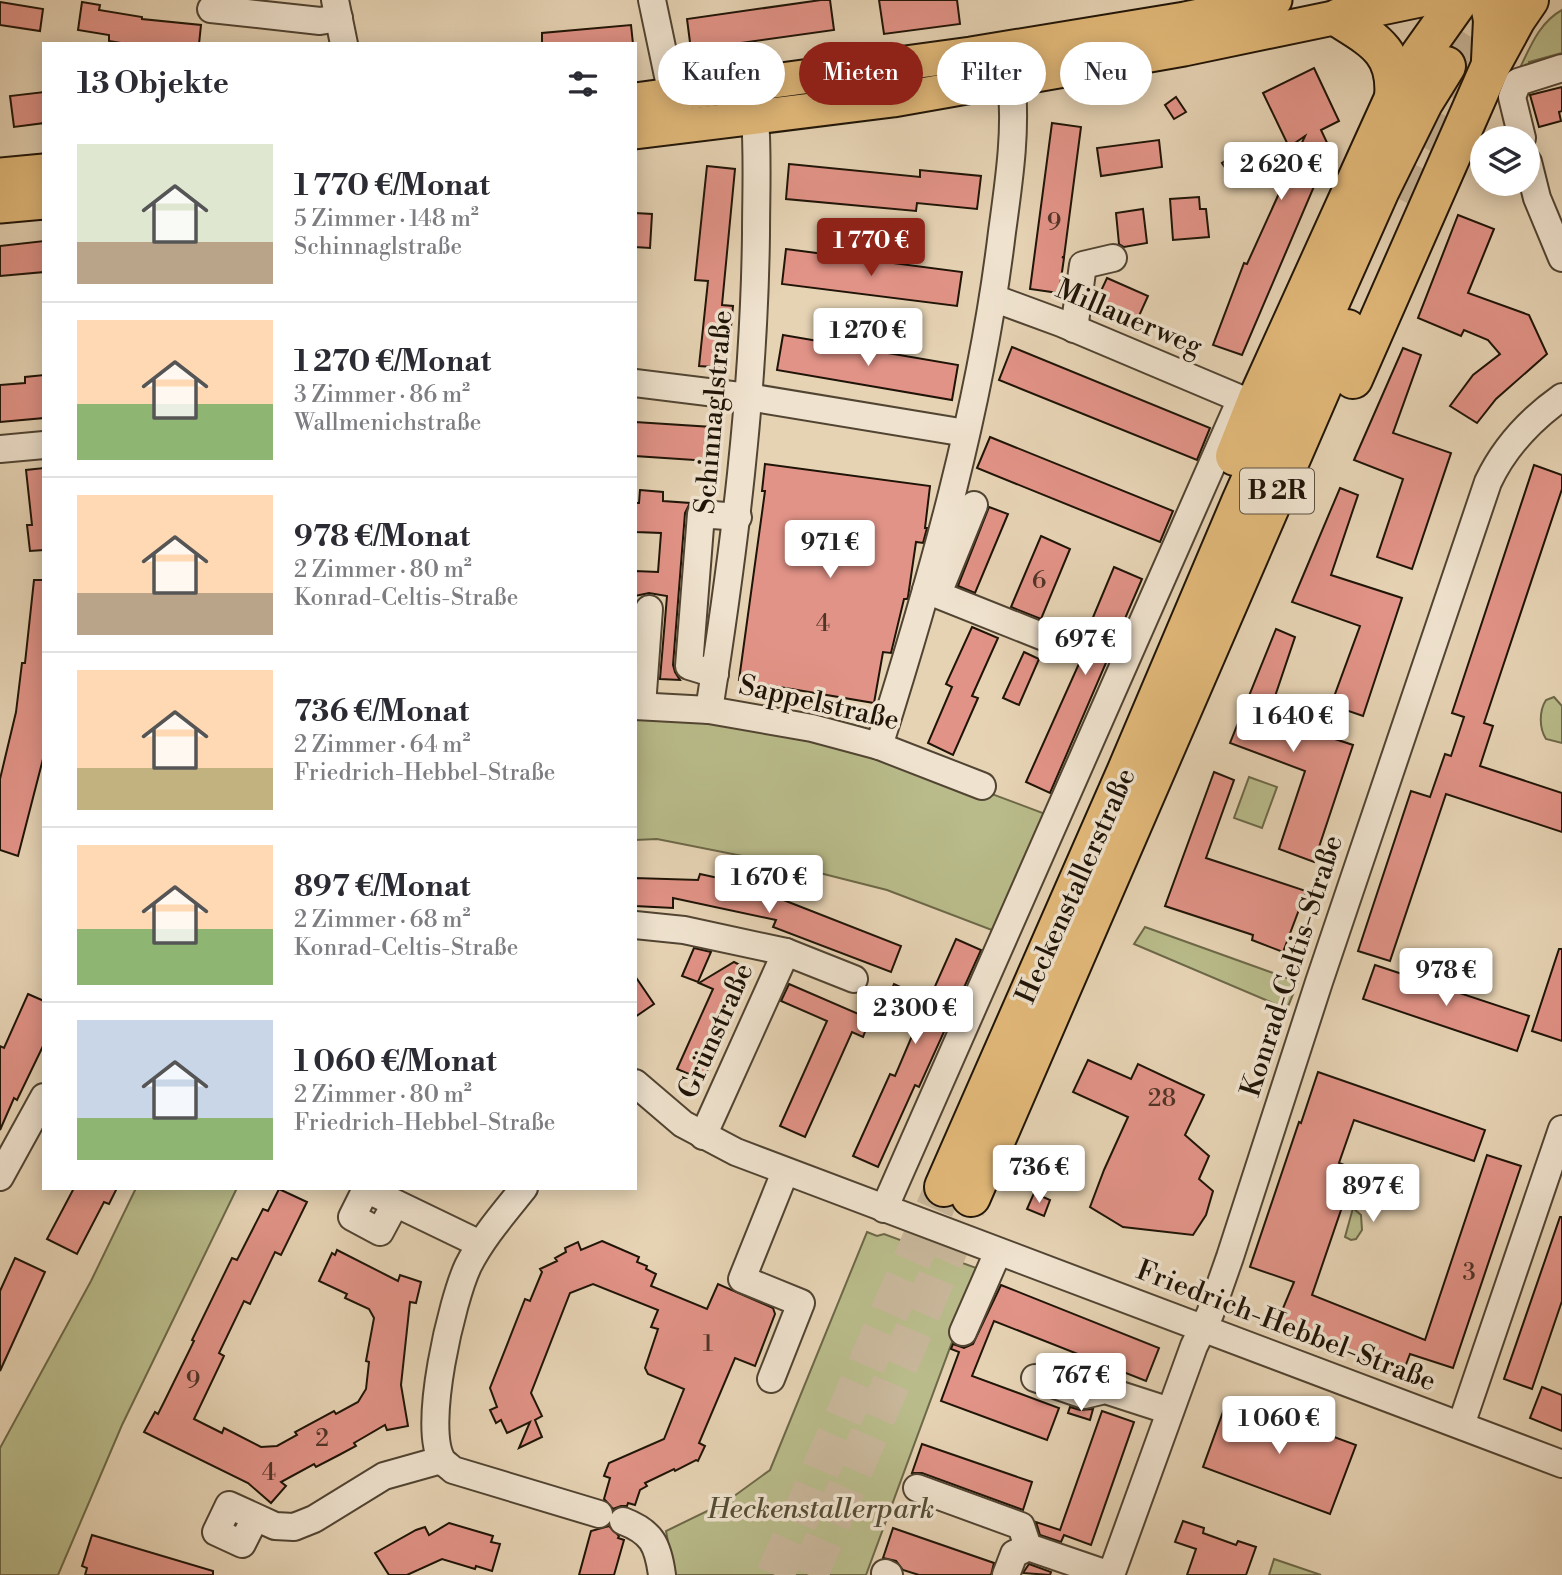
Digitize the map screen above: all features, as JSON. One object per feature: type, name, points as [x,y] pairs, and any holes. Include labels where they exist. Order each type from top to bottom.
[{"type":"highway","points":[[1190,623],[1198,570],[1234,460],[1258,398],[1394,98],[1459,0]]},
{"type":"highway","points":[[1489,0],[1503,77]]},
{"type":"highway","points":[[1153,782],[1202,698],[1263,577],[1440,186],[1503,77],[1516,19],[1529,0]]},
{"type":"highway","points":[[1337,9],[1370,37],[1388,57],[1396,81],[1394,98]]},
{"type":"highway","name":"B 2R","points":[[1190,623],[1400,145],[1446,66]]},
{"type":"highway","name":"B 2R","points":[[1153,782],[1403,201]]},
{"type":"highway","name":"Heckenstallerstraße","points":[[1153,782],[957,1192],[1190,623]]},
{"type":"main road","points":[[785,80],[971,54],[1185,19],[1275,0]]},
{"type":"main road","points":[[1046,73],[1129,59],[1337,9],[1420,0]]},
{"type":"main road","points":[[637,132],[937,92]]},
{"type":"main road","points":[[637,100],[658,97]]},
{"type":"main road","points":[[0,176],[42,171]]},
{"type":"main road","points":[[0,206],[42,202]]},
{"type":"street","points":[[652,0],[661,42]]},
{"type":"street","points":[[211,9],[339,21]]},
{"type":"street","points":[[1503,77],[1518,82],[1562,68]]},
{"type":"street","points":[[1503,77],[1519,126]]},
{"type":"street","points":[[879,746],[932,592],[954,491],[993,298],[1010,173],[1014,105]]},
{"type":"street","name":"Schinnaglstraße","points":[[709,710],[738,516],[748,397],[755,288],[755,117]]},
{"type":"street","points":[[1536,196],[1562,258]]},
{"type":"street","points":[[1074,329],[1083,265],[1113,258]]},
{"type":"street","name":"Millauerweg","points":[[993,298],[1241,399]]},
{"type":"street","points":[[637,383],[748,397],[966,433]]},
{"type":"street","name":"Konrad-Celtis-Straße","points":[[1110,1575],[1230,1257],[1319,982],[1488,482],[1495,467],[1532,422],[1562,397]]},
{"type":"street","name":"Heckenstallerstraße","points":[[884,1209],[1241,399]]},
{"type":"street","points":[[0,449],[42,445]]},
{"type":"street","points":[[932,592],[974,505]]},
{"type":"street","points":[[715,674],[690,666],[701,514],[738,516]]},
{"type":"street","points":[[932,592],[1049,639]]},
{"type":"street","points":[[639,706],[649,608]]},
{"type":"street","name":"Sappelstraße","points":[[639,706],[709,710],[812,728],[879,746],[982,786]]},
{"type":"street","name":"Grünstraße","points":[[637,925],[684,930],[786,951],[854,979]]},
{"type":"street","name":"Grünstraße","points":[[703,1136],[786,951]]},
{"type":"street","name":"Friedrich-Hebbel-Straße","points":[[637,1085],[676,1119],[703,1136],[785,1172],[1562,1464]]},
{"type":"street","points":[[0,1177],[42,1101]]},
{"type":"street","points":[[1461,1425],[1562,1129]]},
{"type":"street","points":[[771,1379],[801,1303],[742,1279],[785,1172]]},
{"type":"street","points":[[522,1190],[480,1244],[467,1268],[454,1304],[444,1342],[435,1419],[441,1460],[453,1470],[640,1529],[651,1539],[657,1551],[662,1575]]},
{"type":"street","points":[[395,1204],[480,1244]]},
{"type":"street","points":[[963,1332],[993,1250]]},
{"type":"street","points":[[1035,1378],[1084,1395],[1105,1390],[1170,1411]]},
{"type":"street","points":[[255,1518],[275,1526],[294,1527],[314,1519],[384,1476],[441,1460]]},
{"type":"street","points":[[917,1488],[1021,1526],[1028,1547]]},
{"type":"street","points":[[1006,1575],[1014,1554],[1028,1547],[1110,1575]]},
{"type":"green space","points":[[1562,10],[1562,53],[1529,62],[1531,69],[1517,74],[1540,30]]},
{"type":"green space","points":[[1554,697],[1562,706],[1562,743],[1546,739],[1541,725],[1544,704],[1546,700]]},
{"type":"green space","points":[[637,716],[705,722],[890,756],[1048,815],[997,932],[887,890],[788,865],[657,839],[637,840]]},
{"type":"green space","points":[[1249,777],[1277,787],[1262,828],[1234,818]]},
{"type":"green space","points":[[1145,927],[1298,982],[1287,1009],[1134,944]]},
{"type":"green space","points":[[135,1190],[236,1190],[122,1425],[58,1575],[0,1575],[0,1448],[91,1281]]},
{"type":"green space","points":[[1353,1208],[1361,1215],[1362,1230],[1356,1239],[1351,1240],[1345,1237]]},
{"type":"green space","name":"Heckenstallerpark","points":[[867,1232],[877,1236],[884,1234],[979,1269],[866,1575],[674,1575],[666,1531],[726,1502],[770,1470]]},
{"type":"green space","points":[[1274,1559],[1321,1575],[1269,1575]]},
{"type":"building","points":[[830,0],[834,30],[748,42],[690,42],[687,19]]},
{"type":"building","points":[[879,0],[957,0],[960,24],[884,34]]},
{"type":"building","points":[[0,2],[43,9],[40,31],[0,25]]},
{"type":"building","points":[[82,2],[100,5],[99,10],[142,19],[201,25],[199,42],[115,42],[109,41],[109,35],[78,30]]},
{"type":"building","points":[[631,25],[633,42],[542,42],[542,33]]},
{"type":"building","points":[[1314,68],[1339,121],[1321,130],[1330,149],[1242,355],[1213,345],[1244,263],[1247,264],[1305,136],[1289,147],[1263,93]]},
{"type":"building","points":[[1562,87],[1562,111],[1559,112],[1561,121],[1539,126],[1530,95]]},
{"type":"building","points":[[42,92],[42,123],[14,127],[10,96]]},
{"type":"building","points":[[1176,97],[1186,112],[1174,119],[1165,105]]},
{"type":"building","points":[[1052,123],[1081,127],[1059,293],[1030,289]]},
{"type":"building","points":[[1159,140],[1162,167],[1101,176],[1097,148]]},
{"type":"building","points":[[1246,146],[1261,167],[1236,184],[1222,163]]},
{"type":"building","points":[[789,164],[920,177],[920,170],[981,176],[977,209],[917,203],[916,211],[786,199]]},
{"type":"building","points":[[707,166],[735,169],[722,305],[733,306],[727,368],[699,366],[708,281],[695,280]]},
{"type":"building","points":[[1199,197],[1200,209],[1206,209],[1209,237],[1173,240],[1170,199]]},
{"type":"building","points":[[1143,209],[1147,243],[1124,247],[1119,244],[1116,213]]},
{"type":"building","points":[[637,213],[652,214],[650,248],[637,247]]},
{"type":"building","points":[[1458,215],[1494,229],[1468,293],[1529,315],[1547,354],[1496,399],[1477,423],[1450,406],[1473,375],[1500,354],[1488,340],[1464,330],[1461,336],[1418,318]]},
{"type":"building","points":[[42,241],[42,272],[0,276],[0,246]]},
{"type":"building","points":[[786,249],[962,272],[957,306],[782,284]]},
{"type":"building","points":[[1107,278],[1148,296],[1134,327],[1093,308]]},
{"type":"building","points":[[783,335],[958,365],[952,400],[777,370]]},
{"type":"building","points":[[1012,347],[1210,428],[1197,460],[999,380]]},
{"type":"building","points":[[1403,348],[1421,355],[1393,433],[1451,453],[1412,569],[1377,557],[1403,479],[1354,460]]},
{"type":"building","points":[[42,375],[42,418],[0,422],[0,385],[25,383],[25,377]]},
{"type":"building","points":[[637,422],[712,427],[709,461],[637,456]]},
{"type":"building","points":[[990,437],[1173,511],[1160,542],[977,468]]},
{"type":"building","points":[[765,464],[930,486],[927,528],[923,543],[916,542],[908,597],[904,599],[891,653],[883,652],[874,703],[739,680],[765,491],[762,491]]},
{"type":"building","points":[[1534,465],[1562,475],[1562,489],[1484,723],[1493,726],[1480,766],[1562,793],[1562,832],[1446,794],[1390,961],[1358,951],[1411,791],[1430,797],[1445,754],[1451,756],[1464,717],[1452,713]]},
{"type":"building","points":[[42,468],[42,550],[30,551],[27,525],[32,525],[26,470]]},
{"type":"building","points":[[1340,488],[1358,495],[1331,575],[1402,598],[1363,716],[1331,705],[1360,626],[1292,602]]},
{"type":"building","points":[[640,490],[663,492],[663,501],[690,503],[685,513],[673,665],[680,680],[660,679],[667,596],[649,593],[637,596],[637,571],[658,572],[661,533],[637,532]]},
{"type":"building","points":[[989,507],[1008,514],[975,593],[958,586]]},
{"type":"building","points":[[1041,536],[1070,549],[1041,619],[1011,607]]},
{"type":"building","points":[[1114,567],[1142,579],[1050,793],[1026,782],[1086,648],[1081,646]]},
{"type":"building","points":[[34,580],[42,580],[42,763],[18,856],[0,850],[0,779],[16,712],[22,663],[25,663]]},
{"type":"building","points":[[972,627],[998,638],[972,696],[978,698],[953,755],[928,743],[952,687],[946,684]]},
{"type":"building","points":[[1276,629],[1295,637],[1268,717],[1353,745],[1314,862],[1279,849],[1305,771],[1230,743]]},
{"type":"building","points":[[1024,652],[1039,659],[1019,705],[1003,698]]},
{"type":"building","points":[[1214,772],[1234,780],[1206,858],[1306,891],[1283,952],[1252,940],[1253,935],[1165,906]]},
{"type":"building","points":[[700,874],[764,888],[763,892],[901,946],[891,972],[773,927],[776,920],[673,898],[673,908],[637,906],[637,878],[698,880]]},
{"type":"building","points":[[956,939],[981,950],[919,1087],[915,1085],[878,1167],[853,1156],[890,1074],[895,1076],[915,1029],[881,1014],[894,984],[929,1000]]},
{"type":"building","points":[[694,948],[711,952],[698,982],[682,976]]},
{"type":"building","points":[[1559,949],[1562,949],[1562,1041],[1532,1031]]},
{"type":"building","points":[[734,962],[746,968],[746,982],[703,1080],[677,1069],[713,989],[699,983]]},
{"type":"building","points":[[1375,965],[1529,1016],[1517,1051],[1363,999]]},
{"type":"building","points":[[637,979],[654,1004],[637,1016]]},
{"type":"building","points":[[789,984],[870,1019],[863,1037],[852,1032],[805,1137],[780,1126],[827,1021],[781,1001]]},
{"type":"building","points":[[28,994],[42,1000],[42,1048],[17,1100],[14,1098],[0,1130],[0,1046],[4,1048]]},
{"type":"building","points":[[1088,1060],[1131,1079],[1138,1064],[1204,1095],[1185,1135],[1209,1156],[1199,1179],[1213,1191],[1206,1215],[1193,1235],[1123,1227],[1090,1207],[1128,1117],[1073,1092]]},
{"type":"building","points":[[1318,1072],[1485,1130],[1474,1161],[1354,1120],[1339,1163],[1355,1169],[1312,1295],[1425,1340],[1487,1155],[1521,1166],[1453,1368],[1410,1354],[1402,1375],[1276,1325],[1294,1282],[1250,1267]]},
{"type":"building","points":[[73,1190],[116,1190],[109,1204],[104,1202],[77,1254],[47,1239]]},
{"type":"building","points":[[278,1190],[307,1202],[281,1255],[275,1252],[250,1304],[244,1301],[219,1353],[224,1356],[194,1419],[222,1433],[224,1428],[261,1447],[277,1446],[297,1435],[295,1432],[334,1411],[336,1414],[358,1402],[366,1389],[369,1362],[366,1361],[374,1318],[369,1309],[345,1298],[347,1294],[319,1281],[332,1253],[335,1255],[337,1250],[398,1281],[400,1275],[421,1282],[416,1303],[410,1302],[401,1385],[408,1426],[387,1430],[385,1425],[354,1443],[356,1446],[281,1482],[286,1486],[271,1503],[248,1483],[144,1432],[155,1412],[158,1414],[232,1258],[237,1260],[263,1209],[268,1211]]},
{"type":"building","points":[[1034,1193],[1050,1200],[1044,1216],[1027,1209]]},
{"type":"building","points":[[1560,1217],[1562,1301],[1532,1389],[1504,1379]]},
{"type":"building","points":[[602,1241],[639,1257],[637,1262],[656,1274],[651,1286],[707,1309],[718,1284],[773,1308],[775,1314],[755,1366],[735,1358],[699,1443],[705,1446],[698,1461],[645,1483],[647,1486],[640,1490],[635,1505],[628,1503],[627,1506],[613,1509],[604,1499],[610,1478],[604,1476],[609,1463],[664,1439],[684,1389],[648,1374],[645,1368],[658,1329],[651,1327],[658,1310],[593,1284],[570,1293],[531,1393],[542,1416],[535,1420],[542,1437],[519,1448],[530,1422],[507,1433],[501,1420],[496,1423],[490,1410],[497,1407],[490,1388],[525,1299],[530,1301],[542,1272],[540,1269],[557,1261],[555,1258],[566,1252],[565,1248],[578,1242],[581,1250]]},
{"type":"building","points":[[15,1258],[45,1272],[0,1371],[0,1291]]},
{"type":"building","points":[[1001,1285],[1159,1348],[1146,1381],[994,1321],[972,1376],[1059,1408],[1047,1440],[941,1401],[959,1352],[951,1349],[953,1344],[964,1348],[973,1344]]},
{"type":"building","points":[[1542,1387],[1562,1395],[1562,1431],[1530,1418]]},
{"type":"building","points":[[1228,1398],[1356,1445],[1330,1514],[1203,1467]]},
{"type":"building","points":[[1070,1407],[1080,1410],[1093,1409],[1090,1420],[1068,1413]]},
{"type":"building","points":[[1102,1411],[1134,1422],[1091,1545],[1064,1535],[1061,1542],[1040,1535],[1036,1522],[1060,1530]]},
{"type":"building","points":[[922,1444],[1032,1482],[1023,1510],[922,1473],[912,1473]]},
{"type":"building","points":[[1183,1521],[1204,1528],[1203,1533],[1236,1545],[1238,1541],[1256,1547],[1246,1575],[1187,1575],[1196,1549],[1175,1542]]},
{"type":"building","points":[[449,1523],[493,1536],[491,1542],[500,1544],[492,1571],[442,1559],[407,1575],[389,1575],[375,1553],[416,1530],[425,1527],[429,1535]]},
{"type":"building","points":[[609,1526],[618,1538],[624,1540],[614,1575],[579,1575],[591,1531]]},
{"type":"building","points":[[893,1528],[994,1563],[991,1575],[919,1575],[903,1570],[896,1561],[883,1558]]},
{"type":"building","points":[[92,1535],[213,1571],[213,1575],[85,1575],[87,1568],[82,1566]]},
{"type":"building","points":[[1029,1564],[1051,1572],[1050,1575],[1023,1573]]},
{"type":"tunnel","points":[[1446,66],[1488,0]]},
{"type":"tunnel","points":[[1403,201],[1437,133],[1475,71]]},
{"type":"tunnel","points":[[775,1575],[944,1187]]},
{"type":"tunnel","points":[[809,1575],[971,1197]]}]
